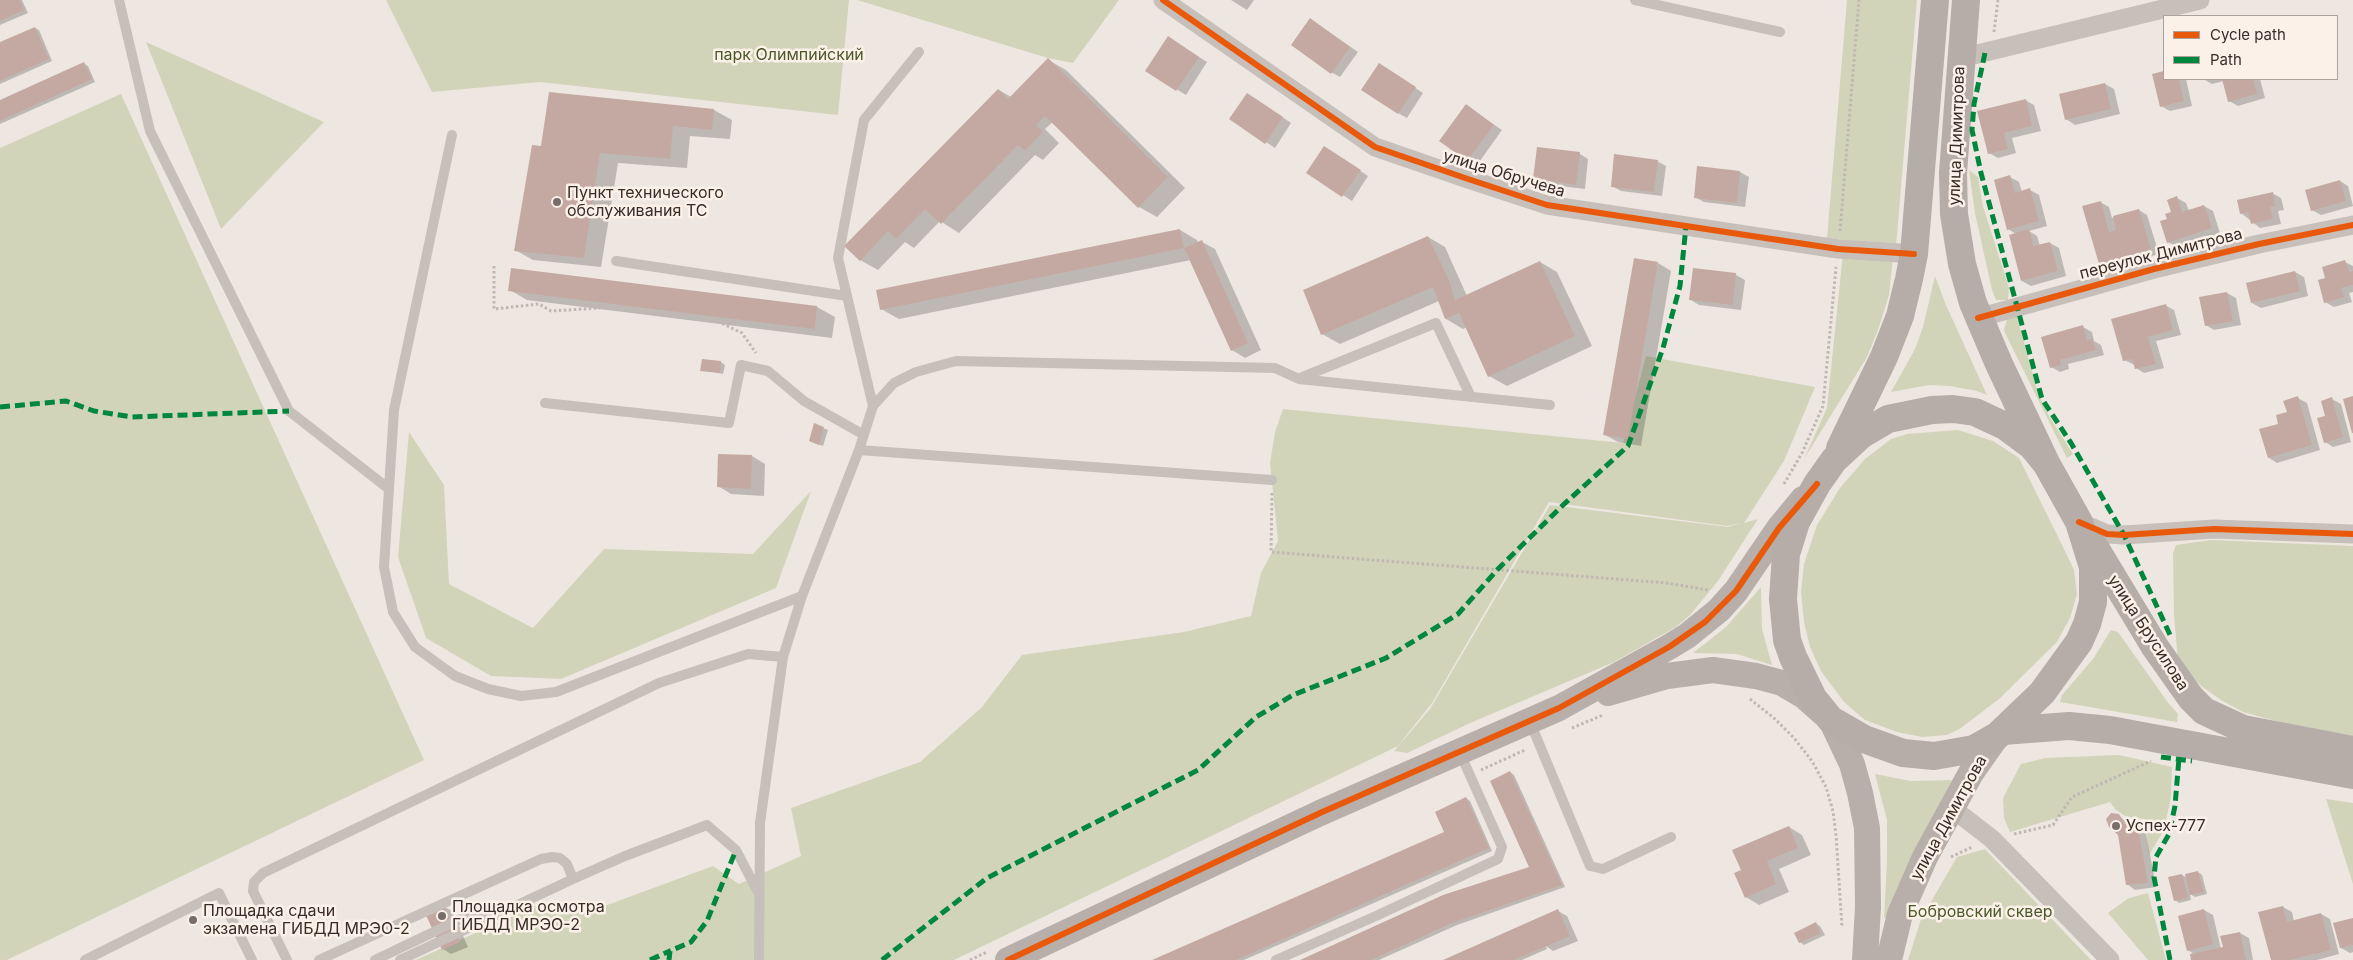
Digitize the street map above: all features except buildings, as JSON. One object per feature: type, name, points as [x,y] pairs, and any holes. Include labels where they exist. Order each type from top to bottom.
[{"type":"main road","name":"улица Димитрова","points":[[1834,460],[1874,379],[1900,316],[1914,254],[1935,0]]},
{"type":"main road","name":"улица Димитрова","points":[[1966,0],[1973,56],[1953,173],[1954,214],[1964,272],[1978,318],[2046,463],[2079,522],[2093,568],[2093,602],[2087,624],[2079,642],[2056,676],[2030,707],[2000,734],[1974,749],[1961,753],[1918,756],[1902,753],[1864,738],[1828,717],[1808,689],[1793,657],[1787,640],[1783,599],[1784,568],[1790,538],[1796,522],[1816,484],[1834,460],[1861,434],[1888,419],[1932,410],[1953,409],[1976,412],[2005,426],[2032,446],[2046,463]]},
{"type":"main road","name":"улица Брусилова","points":[[2079,522],[2154,647],[2191,698],[2204,711],[2243,729],[2353,750]]},
{"type":"main road","points":[[2000,734],[2069,726],[2110,730],[2353,776]]},
{"type":"street","name":"улица Обручева","points":[[1163,0],[1375,147],[1547,205],[1838,249],[1914,254]]},
{"type":"street","points":[[1973,56],[2009,45],[2200,0]]},
{"type":"street","name":"переулок Димитрова","points":[[1978,318],[2154,269],[2259,244],[2353,225]]},
{"type":"street","points":[[1008,960],[1320,813],[1464,764],[1535,732],[1559,708],[1675,643],[1719,610],[1736,591],[1779,528],[1816,484]]},
{"type":"street","points":[[2079,522],[2107,534],[2214,529],[2353,534]]},
{"type":"street","points":[[1559,708],[1667,676],[1713,670],[1756,676],[1782,684],[1804,696],[1828,717]]},
{"type":"street","name":"улица Димитрова","points":[[1828,717],[1852,764],[1867,828],[1868,907],[1865,960]]},
{"type":"street","name":"улица Димитрова","points":[[1889,960],[1900,914],[1926,857],[1971,773],[2000,734]]},
{"type":"street","points":[[1952,808],[1992,839],[2110,960]]},
{"type":"lane","points":[[119,0],[150,131],[289,411],[389,490]]},
{"type":"lane","points":[[1635,0],[1780,32]]},
{"type":"lane","points":[[873,406],[838,258],[864,120],[919,52]]},
{"type":"lane","points":[[452,135],[394,410],[384,567],[393,612],[415,647],[455,676],[488,689],[521,696],[556,692],[802,596]]},
{"type":"lane","points":[[616,261],[847,296]]},
{"type":"lane","points":[[1299,379],[1436,323],[1471,397]]},
{"type":"lane","points":[[759,960],[760,823],[783,656],[802,596],[859,450],[873,406],[894,383],[916,372],[956,362],[1275,368],[1299,379],[1550,405]]},
{"type":"lane","points":[[545,403],[729,423],[741,366],[768,371],[804,401],[864,435]]},
{"type":"lane","points":[[859,450],[1272,480]]},
{"type":"lane","points":[[287,960],[253,891],[254,882],[263,873],[660,683],[748,654],[783,656]]},
{"type":"lane","points":[[1535,732],[1590,866],[1603,869],[1671,837]]},
{"type":"lane","points":[[1276,960],[1498,859],[1502,846],[1464,764]]},
{"type":"lane","points":[[400,960],[625,856],[707,825],[736,850],[759,895]]},
{"type":"lane","points":[[319,960],[541,859],[552,856],[560,858],[567,864],[573,879]]},
{"type":"lane","points":[[85,960],[219,894],[252,960]]},
{"type":"lane","points":[[375,960],[463,918],[488,919]]},
{"type":"path","points":[[1779,492],[1802,453],[1823,406],[1859,0]]},
{"type":"path","points":[[1973,56],[1995,30],[1998,0]]},
{"type":"path","points":[[494,266],[494,309],[539,304],[550,311],[615,307],[719,322],[742,333],[768,371]]},
{"type":"path","points":[[1272,480],[1271,552],[1667,583],[1711,591]]},
{"type":"path","points":[[1742,694],[1759,704],[1794,738],[1812,762],[1826,787],[1835,827],[1842,900],[1842,930]]},
{"type":"path","points":[[1464,764],[1535,732],[1607,713]]},
{"type":"green space","name":"парк Олимпийский","points":[[386,0],[849,0],[838,115],[540,82],[432,92]]},
{"type":"green space","name":"парк Олимпийский","points":[[857,0],[1119,0],[1073,63],[1048,58]]},
{"type":"green space","points":[[1847,0],[1917,0],[1896,246],[1827,238]]},
{"type":"green space","points":[[146,42],[324,122],[221,229]]},
{"type":"green space","points":[[121,94],[424,760],[7,960],[0,960],[0,148]]},
{"type":"green space","points":[[1969,170],[1978,177],[1983,206],[2009,288],[2008,300],[1996,300],[1992,290],[1975,213]]},
{"type":"green space","points":[[1843,253],[1893,258],[1889,295],[1867,357],[1804,459],[1827,408]]},
{"type":"green space","points":[[1935,276],[1946,305],[1987,395],[1977,391],[1950,386],[1929,385],[1891,392],[1915,349],[1923,327]]},
{"type":"green space","points":[[2016,314],[2038,393],[2049,416],[2073,454],[2067,458],[2004,330],[2007,319]]},
{"type":"green space","points":[[1646,356],[1815,387],[1784,461],[1744,523],[1758,519],[1718,581],[1690,615],[1676,627],[1614,662],[1468,724],[1407,753],[1394,751],[1430,709],[1550,505],[1728,527],[1741,523],[1727,526],[1549,502],[1432,703],[1398,746],[954,960],[416,960],[537,905],[591,911],[713,866],[739,884],[801,856],[791,808],[920,762],[982,707],[1022,655],[1184,632],[1251,616],[1261,573],[1278,541],[1270,463],[1275,432],[1283,409],[1623,443]]},
{"type":"green space","points":[[1958,430],[1993,441],[2019,458],[2074,570],[2077,594],[2070,618],[2057,642],[1999,699],[1961,728],[1947,735],[1922,737],[1897,732],[1865,720],[1844,702],[1821,671],[1810,647],[1804,622],[1801,592],[1804,564],[1817,525],[1840,488],[1865,459],[1891,439],[1907,434]]},
{"type":"green space","points":[[409,432],[444,485],[449,584],[533,628],[604,549],[753,554],[811,491],[776,588],[561,679],[491,676],[426,638],[398,557]]},
{"type":"green space","points":[[2211,540],[2353,546],[2353,736],[2283,723],[2243,712],[2201,686],[2178,660],[2174,616],[2173,553],[2176,545]]},
{"type":"green space","points":[[1761,587],[1762,629],[1772,665],[1737,654],[1693,653],[1726,627]]},
{"type":"green space","points":[[2111,630],[2118,632],[2178,714],[2177,722],[2060,702],[2062,695],[2093,659]]},
{"type":"green space","points":[[2119,755],[2172,767],[2171,797],[2164,830],[2149,855],[2145,819],[2127,817],[2116,810],[2110,802],[2010,832],[2004,818],[2003,798],[2021,764],[2045,758]]},
{"type":"green space","points":[[1875,774],[1911,781],[1952,780],[1888,917],[1884,918],[1887,820]]},
{"type":"green space","points":[[2326,799],[2353,803],[2353,884]]},
{"type":"green space","name":"Бобровский сквер","points":[[1985,849],[2091,960],[1908,960],[1921,919],[1957,857]]},
{"type":"green space","points":[[2148,893],[2166,960],[2148,960],[2108,913],[2129,898]]},
{"type":"marked path","points":[[1985,53],[1974,104],[1972,130],[1981,173],[2042,399],[2071,443],[2124,535],[2171,637]]},
{"type":"marked path","points":[[882,960],[987,878],[1198,770],[1256,717],[1293,695],[1386,658],[1458,614],[1498,569],[1562,506],[1628,446],[1663,348],[1680,286],[1686,226]]},
{"type":"marked path","points":[[0,407],[66,401],[94,411],[132,417],[289,411]]},
{"type":"marked path","points":[[2161,757],[2192,761]]},
{"type":"marked path","points":[[2170,960],[2154,877],[2156,857],[2169,834],[2175,806],[2179,758]]},
{"type":"marked path","points":[[669,960],[670,951],[691,942],[707,921],[736,850]]},
{"type":"marked path","points":[[650,960],[670,951]]},
{"type":"cycle path","points":[[1163,0],[1375,147],[1468,179],[1547,205],[1838,249],[1914,254]]},
{"type":"cycle path","points":[[1978,318],[2154,269],[2259,244],[2353,225]]},
{"type":"cycle path","points":[[1008,960],[1320,813],[1559,708],[1669,647],[1705,622],[1736,591],[1779,528],[1817,484]]},
{"type":"cycle path","points":[[2079,522],[2107,534],[2124,535],[2214,529],[2353,534]]},
{"type":"place","name":"Пункт технического обслуживания ТС","points":[[557,202]]},
{"type":"place","name":"Успех-777","points":[[2116,826]]},
{"type":"place","name":"Площадка осмотра ГИБДД МРЭО-2","points":[[442,916]]},
{"type":"place","name":"Площадка сдачи экзамена ГИБДД МРЭО-2","points":[[193,920]]}]
